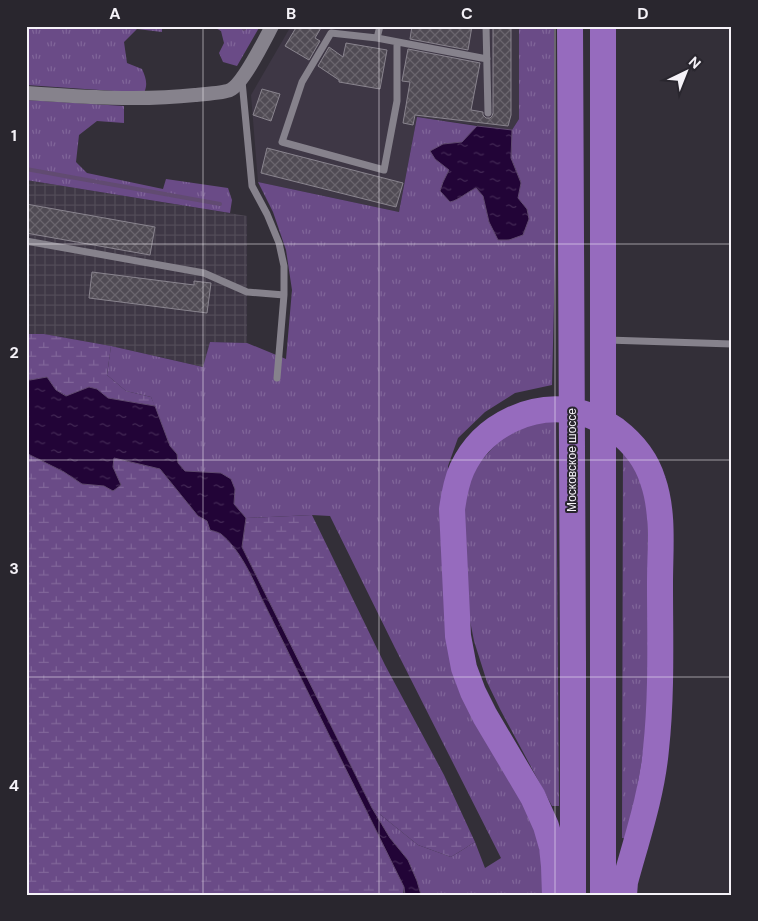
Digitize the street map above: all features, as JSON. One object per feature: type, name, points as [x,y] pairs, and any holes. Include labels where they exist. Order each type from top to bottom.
[{"type":"highway","name":"Московское шоссе","points":[[570,26],[573,895]]},
{"type":"highway","points":[[603,26],[603,895]]},
{"type":"highway","points":[[555,895],[552,847],[546,826],[533,797],[485,716],[464,668],[458,636],[452,509],[457,481],[463,468],[470,455],[489,434],[507,422],[527,414],[555,409],[584,413],[610,426],[631,444],[640,455],[648,467],[657,494],[660,524],[659,715],[651,783],[624,895]]},
{"type":"street","points":[[26,94],[146,99],[172,98],[230,90],[242,79],[272,26]]},
{"type":"lane","points":[[377,38],[380,26]]},
{"type":"lane","points":[[486,26],[488,113]]},
{"type":"lane","points":[[397,42],[397,101],[384,170],[282,142],[302,82],[331,33],[377,38],[487,59]]},
{"type":"lane","points":[[242,79],[252,186],[268,214],[280,243],[284,266],[284,295],[277,378]]},
{"type":"lane","points":[[26,241],[204,273],[247,292],[284,295]]},
{"type":"lane","points":[[602,340],[732,344]]},
{"type":"shaded area","points":[[291,26],[519,26],[519,119],[512,130],[417,117],[399,212],[258,182],[251,95]]},
{"type":"shaded area","points":[[26,180],[247,216],[247,343],[210,342],[204,367],[111,346],[44,334],[26,334]]},
{"type":"green space","points":[[26,26],[162,26],[162,32],[137,29],[124,42],[127,63],[142,69],[146,84],[144,93],[26,85]]},
{"type":"green space","points":[[212,26],[260,26],[237,66],[223,62],[219,53],[224,43],[221,31]]},
{"type":"green space","points":[[519,26],[554,26],[555,261],[552,385],[515,393],[485,412],[458,438],[448,466],[452,639],[535,817],[546,895],[421,895],[408,860],[390,838],[372,808],[418,845],[451,857],[475,842],[485,868],[501,858],[330,516],[246,518],[234,504],[235,489],[196,472],[185,471],[178,463],[177,454],[170,446],[151,397],[126,391],[107,375],[111,346],[203,367],[210,342],[247,343],[286,359],[292,290],[286,250],[273,212],[258,182],[399,212],[417,117],[477,126],[462,142],[443,144],[435,159],[449,170],[440,191],[450,201],[460,198],[476,188],[483,196],[489,222],[523,206],[518,198],[521,182],[511,158],[512,130],[519,119]]},
{"type":"green space","points":[[26,100],[124,106],[124,123],[97,121],[79,135],[76,162],[87,173],[163,189],[166,179],[228,188],[232,200],[230,213],[26,180]]},
{"type":"green space","points":[[26,334],[44,334],[111,346],[107,375],[126,391],[151,397],[155,406],[108,398],[97,389],[89,387],[67,396],[56,390],[47,377],[26,379]]},
{"type":"green space","points":[[556,415],[559,806],[552,806],[487,682],[474,641],[466,600],[463,520],[467,483],[472,471],[508,431]]},
{"type":"green space","points":[[623,443],[647,493],[650,708],[629,839],[622,838]]},
{"type":"green space","points":[[26,454],[64,472],[82,484],[104,486],[113,491],[121,485],[113,467],[113,458],[160,469],[198,516],[207,521],[210,530],[221,534],[233,546],[253,579],[404,887],[403,895],[26,895]]},
{"type":"green space","points":[[312,515],[385,665],[444,775],[475,842],[451,857],[418,845],[372,808],[242,547],[246,518]]},
{"type":"water","points":[[477,126],[512,130],[511,158],[521,183],[518,198],[527,209],[529,219],[523,235],[509,240],[498,240],[489,222],[483,196],[476,188],[457,200],[450,202],[440,191],[449,170],[435,159],[430,151],[443,144],[462,142]]},
{"type":"water","points":[[47,377],[56,390],[66,396],[89,387],[97,389],[108,398],[155,406],[170,446],[177,454],[178,463],[185,471],[221,473],[231,479],[235,489],[234,504],[246,518],[242,547],[372,808],[390,838],[408,860],[421,895],[405,895],[404,887],[253,579],[233,546],[220,533],[210,530],[207,521],[198,516],[160,469],[114,458],[113,467],[121,485],[113,491],[104,486],[82,484],[64,472],[26,454],[26,379]]},
{"type":"building","points":[[297,26],[322,26],[315,38],[320,41],[309,60],[285,46]]},
{"type":"building","points":[[412,26],[472,26],[468,50],[410,39]]},
{"type":"building","points":[[493,26],[511,26],[511,115],[508,126],[415,115],[413,125],[403,123],[410,82],[402,81],[408,49],[480,63],[471,110],[483,112],[486,118],[492,116]]},
{"type":"building","points":[[346,43],[387,50],[380,89],[339,82],[339,80],[318,66],[329,47],[343,57]]},
{"type":"building","points":[[262,89],[280,94],[271,121],[253,115]]},
{"type":"building","points":[[267,148],[403,183],[396,207],[261,173]]},
{"type":"building","points":[[26,204],[155,227],[150,255],[26,233]]},
{"type":"building","points":[[92,272],[194,285],[194,281],[211,283],[207,313],[89,298]]},
{"type":"waterway","points":[[26,169],[220,204]]}]
